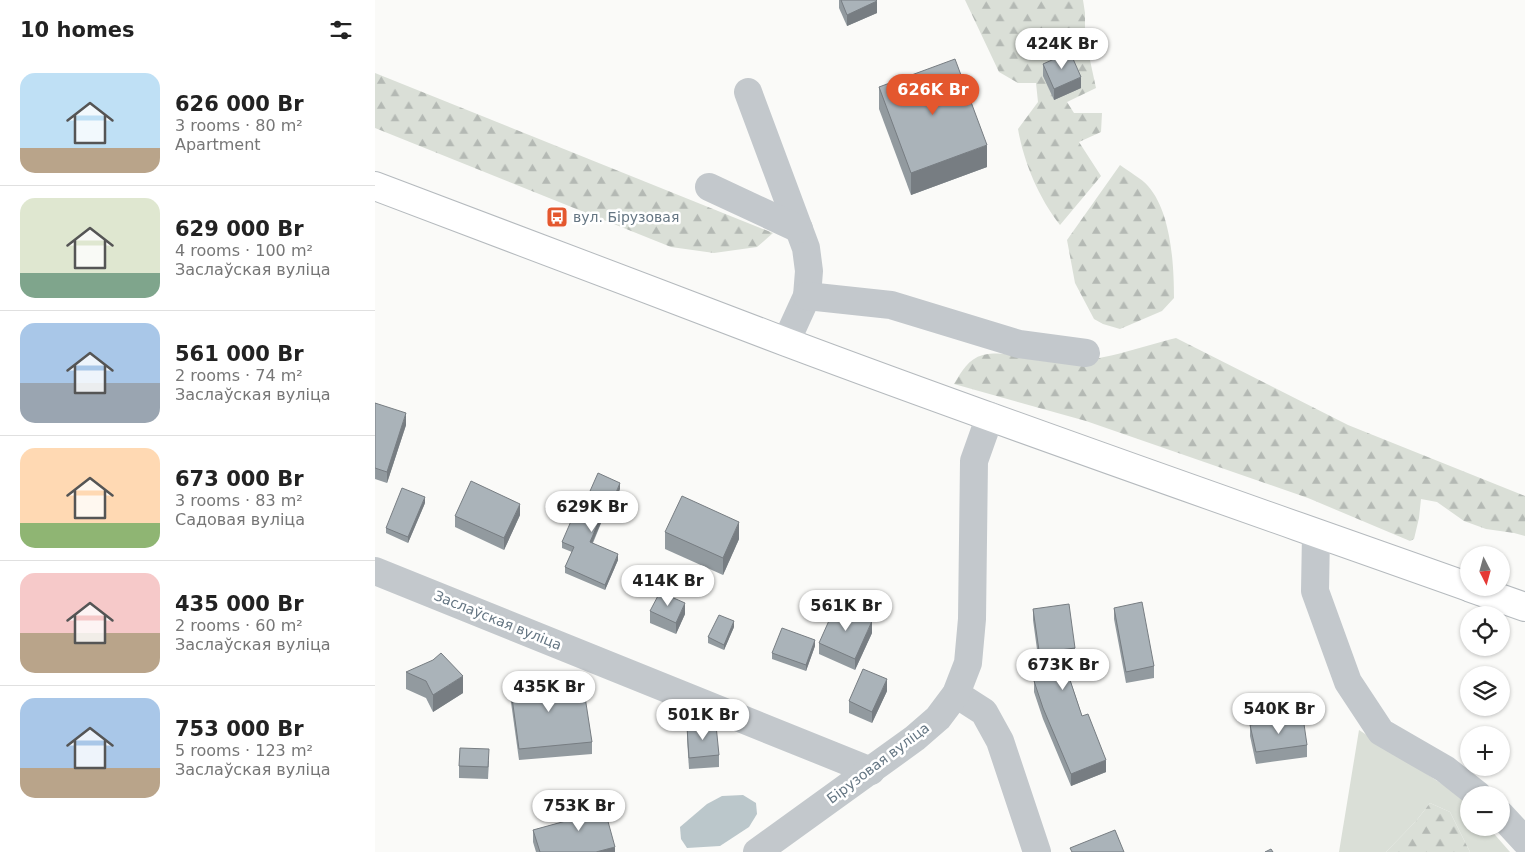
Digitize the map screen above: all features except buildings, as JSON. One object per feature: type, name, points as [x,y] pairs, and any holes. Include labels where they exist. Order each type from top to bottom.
[{"type":"main road","points":[[375,186],[786,342],[1317,534],[1460,584]]},
{"type":"main road","points":[[1495,596],[1525,607]]},
{"type":"street","points":[[748,92],[799,229],[809,271],[807,296],[786,342]]},
{"type":"street","points":[[709,186],[799,229]]},
{"type":"street","points":[[807,296],[891,304],[1019,344],[1086,353]]},
{"type":"street","name":"Бірузовая вуліца","points":[[757,852],[915,738],[938,718],[956,694],[968,663],[972,619],[974,461],[990,416]]},
{"type":"street","points":[[1317,534],[1315,592],[1348,682],[1381,732],[1445,769],[1467,786]]},
{"type":"street","name":"Заслаўская вуліца","points":[[375,571],[871,771]]},
{"type":"street","points":[[956,694],[984,712],[1000,740],[1037,852]]},
{"type":"street","points":[[1510,825],[1525,841]]},
{"type":"green space","points":[[965,0],[1083,0],[1085,37],[1096,88],[1067,102],[1074,113],[1102,113],[1101,132],[1079,142],[1101,176],[1060,225],[1052,215],[1033,180],[1024,155],[1018,129],[1038,102],[1036,83],[1018,83],[999,72]]},
{"type":"green space","points":[[375,73],[773,233],[757,247],[714,253],[671,247],[375,128]]},
{"type":"green space","points":[[1120,165],[1148,186],[1162,210],[1170,239],[1174,298],[1162,311],[1120,329],[1094,319],[1075,283],[1067,240]]},
{"type":"green space","points":[[1176,338],[1348,425],[1525,496],[1525,536],[1486,529],[1464,521],[1437,502],[1421,499],[1414,539],[1410,541],[1308,498],[1086,421],[954,384],[973,359],[983,355],[1002,354],[1047,361],[1071,362],[1117,354]]},
{"type":"green space","points":[[1359,730],[1460,796],[1460,832],[1450,812],[1430,803],[1416,821],[1386,852],[1339,852]]},
{"type":"green space","points":[[1430,803],[1450,812],[1460,832],[1460,836],[1462,836],[1470,852],[1386,852],[1416,821]]},
{"type":"green space","points":[[1462,836],[1496,836],[1510,852],[1470,852]]},
{"type":"shaded area","points":[[743,795],[756,803],[757,814],[749,827],[720,846],[687,848],[681,839],[680,827],[707,804],[722,796]]},
{"type":"place","name":"вул. Бірузовая","points":[[557,217]]}]
